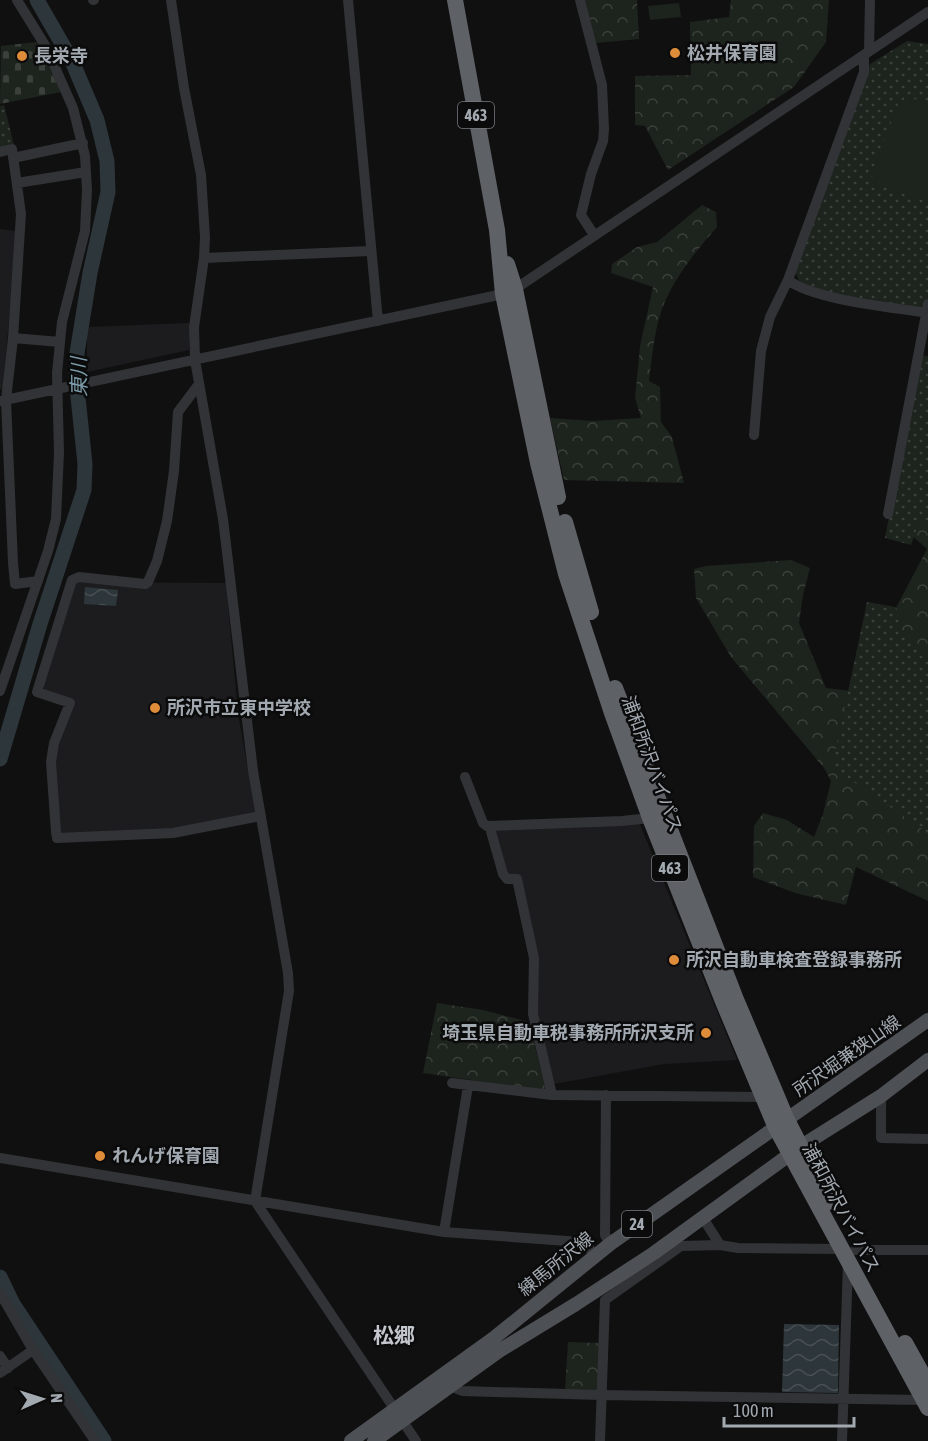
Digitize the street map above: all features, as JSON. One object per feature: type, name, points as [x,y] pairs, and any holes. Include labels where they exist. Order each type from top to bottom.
[{"type":"highway","name":"浦和所沢バイパス","points":[[454,0],[509,291],[538,464],[566,574],[650,818],[763,1097],[782,1124]]},
{"type":"highway","name":"浦和所沢バイパス","points":[[509,291],[578,571],[618,698],[782,1124],[848,1254],[926,1397]]},
{"type":"main road","name":"所沢堀兼狭山線","points":[[782,1124],[928,1020]]},
{"type":"main road","points":[[795,1151],[881,1096],[928,1060]]},
{"type":"main road","name":"練馬所沢線","points":[[374,1441],[399,1415],[594,1256],[782,1124]]},
{"type":"main road","name":"練馬所沢線","points":[[351,1441],[450,1386],[499,1351],[586,1298],[654,1253],[795,1151]]},
{"type":"street","points":[[0,691],[3,673],[38,581],[56,519],[60,342],[66,301],[85,231],[87,190],[83,143],[73,108],[60,76],[17,0]]},
{"type":"street","points":[[171,0],[184,88],[201,175],[205,237],[194,327],[195,360],[227,544],[253,771],[288,973],[289,991],[255,1201],[416,1441]]},
{"type":"street","points":[[348,0],[378,321]]},
{"type":"street","points":[[580,0],[602,85],[603,141],[591,174],[581,214],[594,236]]},
{"type":"street","points":[[754,435],[761,351],[770,317],[788,280],[864,72],[870,0]]},
{"type":"street","points":[[3,401],[509,291],[928,12]]},
{"type":"street","points":[[13,158],[83,143]]},
{"type":"street","points":[[0,152],[12,149],[21,214],[13,338],[3,401],[12,563],[15,584],[38,581]]},
{"type":"street","points":[[17,183],[86,172]]},
{"type":"street","points":[[204,258],[370,251]]},
{"type":"street","points":[[788,280],[828,297],[927,309],[888,514]]},
{"type":"street","points":[[13,338],[60,342]]},
{"type":"street","points":[[199,384],[178,412],[174,471],[167,521],[157,561],[148,582],[145,584],[79,577],[72,580],[37,692],[70,703],[54,743],[51,762],[56,832],[57,838],[154,835],[261,816]]},
{"type":"street","points":[[465,777],[483,823],[490,828],[503,874],[507,879],[517,879],[534,958],[533,1014],[552,1095]]},
{"type":"street","points":[[487,826],[650,818]]},
{"type":"street","points":[[452,1083],[552,1095],[763,1097]]},
{"type":"street","points":[[444,1232],[468,1086]]},
{"type":"street","points":[[606,1095],[605,1235],[610,1244]]},
{"type":"street","points":[[881,1096],[881,1138],[928,1138]]},
{"type":"street","points":[[0,1158],[444,1232],[581,1242],[589,1247],[594,1256]]},
{"type":"street","points":[[703,1218],[720,1245]]},
{"type":"street","points":[[600,1441],[604,1300],[681,1246],[720,1245],[848,1254],[928,1250]]},
{"type":"street","points":[[842,1441],[848,1254]]},
{"type":"street","points":[[0,1293],[33,1350],[95,1441]]},
{"type":"street","points":[[0,1356],[4,1371],[33,1350]]},
{"type":"street","points":[[450,1386],[462,1391],[601,1395],[926,1397]]},
{"type":"shaded area","points":[[0,229],[17,231],[3,387],[0,390]]},
{"type":"shaded area","points":[[189,323],[189,350],[87,372],[87,327]]},
{"type":"shaded area","name":"所沢市立東中学校","points":[[75,582],[226,583],[238,713],[255,811],[253,814],[175,829],[59,834],[54,762],[57,747],[74,702],[45,691],[44,686]]},
{"type":"shaded area","points":[[639,822],[737,1060],[664,1064],[549,1085],[533,1014],[534,958],[517,879],[507,879],[490,828]]},
{"type":"green space","points":[[585,0],[637,0],[639,39],[596,43]]},
{"type":"green space","points":[[731,0],[829,0],[826,42],[794,87],[668,170],[645,126],[635,125],[635,76],[691,75],[690,22],[729,17]]},
{"type":"green space","points":[[679,3],[681,17],[650,20],[648,6]]},
{"type":"green space","points":[[907,41],[928,44],[928,309],[827,293],[800,282],[795,272],[870,64]]},
{"type":"green space","name":"長栄寺","points":[[37,42],[61,92],[0,104],[1,46]]},
{"type":"green space","points":[[909,97],[928,104],[928,202],[876,184],[871,175],[899,102]]},
{"type":"green space","points":[[4,105],[14,145],[0,149],[0,106]]},
{"type":"green space","points":[[702,205],[716,212],[717,227],[685,266],[666,300],[657,328],[649,381],[660,387],[661,422],[672,437],[684,483],[564,480],[550,418],[593,421],[641,418],[635,398],[640,346],[653,287],[611,273],[612,264],[637,247],[657,242]]},
{"type":"green space","points":[[919,355],[928,356],[928,524],[919,522],[911,545],[885,538]]},
{"type":"green space","points":[[928,356],[928,901],[856,867],[846,905],[795,893],[753,877],[754,826],[763,813],[787,820],[814,837],[823,814],[831,781],[824,768],[731,657],[696,598],[694,569],[706,566],[791,560],[810,568],[799,623],[826,688],[852,691],[927,549],[888,514]]},
{"type":"green space","points":[[867,602],[896,607],[902,635],[928,659],[928,833],[832,767]]},
{"type":"green space","points":[[437,1003],[483,1010],[529,1022],[546,1091],[423,1073]]},
{"type":"green space","points":[[568,1342],[601,1343],[599,1392],[565,1390]]},
{"type":"water","points":[[85,587],[118,590],[116,606],[84,604]]},
{"type":"water","points":[[784,1324],[839,1325],[838,1393],[782,1392]]},
{"type":"waterway","name":"東川","points":[[0,759],[40,624],[84,490],[85,464],[76,378],[77,353],[90,273],[108,192],[107,161],[97,120],[72,61],[37,0]]},
{"type":"waterway","name":"東川","points":[[0,1277],[13,1304],[104,1441]]},
{"type":"place","name":"松井保育園","points":[[675,53]]},
{"type":"place","name":"長栄寺","points":[[22,56]]},
{"type":"place","name":"所沢市立東中学校","points":[[155,708]]},
{"type":"place","name":"所沢自動車検査登録事務所","points":[[674,960]]},
{"type":"place","name":"埼玉県自動車税事務所所沢支所","points":[[706,1033]]},
{"type":"place","name":"れんげ保育園","points":[[100,1156]]},
{"type":"district","name":"松郷","points":[[394,1336]]}]
